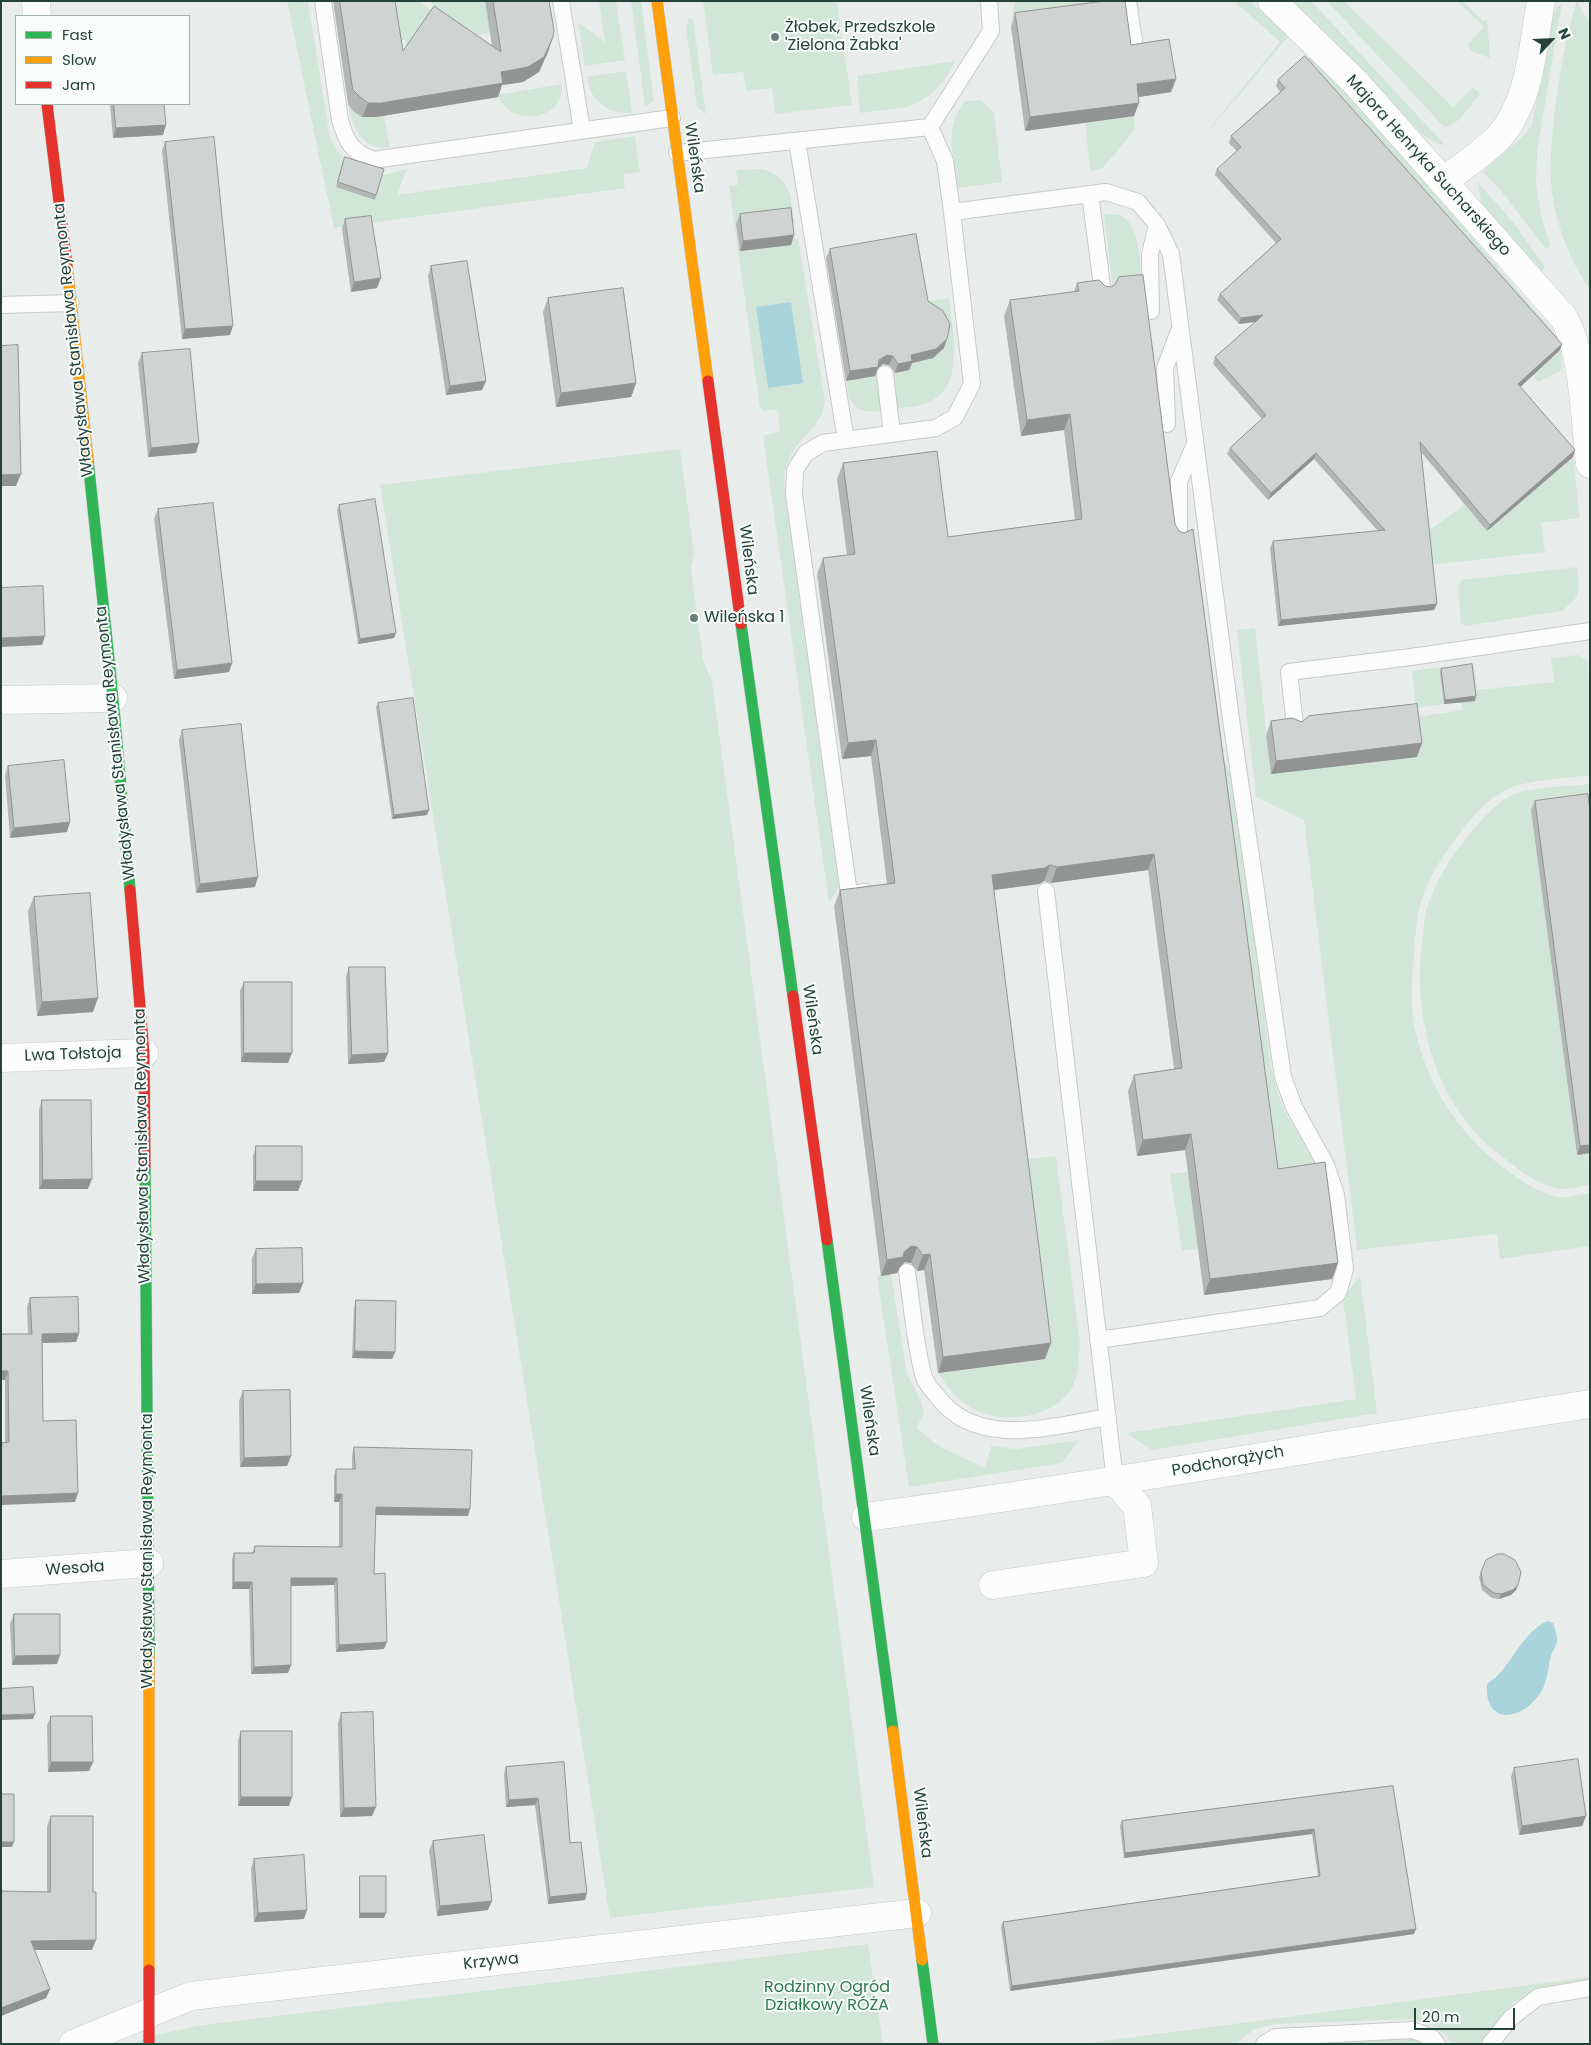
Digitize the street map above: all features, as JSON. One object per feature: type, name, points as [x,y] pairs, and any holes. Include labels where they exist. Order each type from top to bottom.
[{"type":"street","points":[[36,1],[37,15]]},
{"type":"street","name":"Wileńska","points":[[657,1],[738,611],[866,1517],[933,2044]]},
{"type":"street","name":"Majora Henryka Sucharskiego","points":[[1272,1],[1356,83],[1582,338],[1590,464]]},
{"type":"street","points":[[1443,182],[1494,141],[1514,117],[1524,94],[1541,1]]},
{"type":"street","name":"Władysława Stanisława Reymonta","points":[[47,105],[72,304],[113,698],[144,1053],[149,1564],[149,2044]]},
{"type":"street","points":[[1,700],[113,698]]},
{"type":"street","name":"Lwa Tołstoja","points":[[1,1058],[144,1053]]},
{"type":"street","name":"Podchorążych","points":[[866,1517],[1115,1481],[1391,1434],[1590,1404]]},
{"type":"street","points":[[993,1585],[1144,1563],[1136,1506],[1115,1481]]},
{"type":"street","name":"Wesoła","points":[[1,1574],[149,1564]]},
{"type":"street","name":"Krzywa","points":[[72,2044],[191,1996],[917,1913]]},
{"type":"lane","points":[[323,1],[340,120],[346,139],[357,153],[373,160],[672,118]]},
{"type":"lane","points":[[561,1],[582,130]]},
{"type":"lane","points":[[930,127],[991,31],[988,1]]},
{"type":"lane","points":[[1128,1],[1134,41]]},
{"type":"lane","points":[[677,153],[930,127]]},
{"type":"lane","points":[[876,890],[849,894],[794,494],[795,470],[806,453],[823,443],[936,428],[955,416],[972,384],[945,161],[930,127]]},
{"type":"lane","points":[[798,141],[846,440]]},
{"type":"lane","points":[[952,212],[1106,192],[1138,202],[1157,225],[1171,254],[1231,719],[1283,1077],[1294,1107],[1326,1165],[1336,1195],[1345,1269],[1338,1293],[1320,1308],[1098,1340]]},
{"type":"lane","points":[[1090,194],[1103,292]]},
{"type":"lane","points":[[1152,311],[1150,254],[1157,225]]},
{"type":"lane","points":[[1,305],[72,304]]},
{"type":"lane","points":[[1167,424],[1166,368],[1180,329]]},
{"type":"lane","points":[[884,374],[892,434]]},
{"type":"lane","points":[[1179,539],[1179,481],[1195,443]]},
{"type":"lane","points":[[1295,726],[1289,672],[1411,658],[1590,631]]},
{"type":"lane","points":[[1046,891],[1115,1481]]},
{"type":"lane","points":[[907,1272],[924,1379],[944,1406],[969,1422],[993,1430],[1020,1431],[1108,1417]]},
{"type":"lane","points":[[1490,2044],[1511,2018],[1538,1997],[1590,1988]]},
{"type":"lane","points":[[1264,2044],[1276,2037],[1413,2030],[1432,2038],[1437,2044]]},
{"type":"green space","points":[[287,1],[308,1],[330,138],[345,159],[336,187],[407,169],[397,195],[587,168],[595,142],[635,136],[640,172],[623,174],[625,188],[334,228]]},
{"type":"green space","points":[[387,1],[419,1],[465,40],[407,50],[405,40],[394,41]]},
{"type":"green space","points":[[429,1],[485,1],[490,33],[469,36]]},
{"type":"green space","points":[[599,1],[616,1],[625,60],[585,66],[578,22],[605,42]]},
{"type":"green space","points":[[631,1],[641,1],[654,101],[645,106]]},
{"type":"green space","name":"Żłobek, Przedszkole 'Zielona Żabka'","points":[[703,1],[837,1],[852,105],[775,114],[772,88],[746,91],[743,72],[713,75]]},
{"type":"green space","points":[[1015,1],[1119,1],[1012,19]]},
{"type":"green space","points":[[1234,1],[1250,1],[1289,36],[1189,154],[1280,42]]},
{"type":"green space","points":[[1293,1],[1311,1],[1445,145],[1438,144],[1424,136]]},
{"type":"green space","points":[[1327,1],[1344,1],[1453,107],[1473,87],[1480,94],[1459,119],[1444,127]]},
{"type":"green space","points":[[1457,1],[1463,1],[1483,21],[1487,19],[1490,58],[1473,52],[1467,45],[1484,27]]},
{"type":"green space","points":[[1577,1],[1590,24],[1590,290],[1571,257],[1562,234],[1555,210],[1551,178],[1551,154],[1556,99],[1571,21]]},
{"type":"green space","points":[[1562,3],[1537,152],[1536,185],[1542,220],[1550,244],[1548,248],[1545,248],[1498,187],[1483,173],[1486,168],[1520,139],[1532,125],[1553,12]]},
{"type":"green space","points":[[689,17],[693,19],[706,114],[697,107],[686,28]]},
{"type":"green space","points":[[1305,58],[1313,58],[1391,142],[1554,333],[1561,351],[1562,370],[1538,382],[1533,375],[1560,350],[1303,62]]},
{"type":"green space","points":[[955,61],[942,83],[924,99],[908,107],[860,113],[857,76]]},
{"type":"green space","points":[[626,71],[632,113],[608,109],[592,93],[587,77]]},
{"type":"green space","points":[[562,84],[560,97],[555,106],[546,113],[536,116],[524,116],[513,113],[504,106],[497,95]]},
{"type":"green space","points":[[981,100],[994,113],[1002,182],[958,188],[952,154],[954,120],[966,101]]},
{"type":"green space","points":[[348,105],[360,115],[384,116],[390,147],[372,145],[360,136]]},
{"type":"green space","points":[[1134,116],[1135,129],[1103,168],[1090,171],[1085,122]]},
{"type":"green space","points":[[762,169],[779,177],[788,189],[790,196],[795,223],[788,224],[790,239],[798,238],[825,400],[823,412],[818,421],[790,457],[784,485],[839,887],[829,903],[763,436],[780,431],[778,409],[763,411],[760,408],[729,186],[738,185],[736,170]]},
{"type":"green space","points":[[1478,182],[1513,222],[1545,267],[1541,273],[1481,203]]},
{"type":"green space","points":[[1104,214],[1119,215],[1128,221],[1134,231],[1140,259],[1140,313],[1113,293]]},
{"type":"green space","points":[[949,298],[954,357],[948,384],[940,395],[927,403],[896,409],[892,373],[909,370],[908,366],[915,357],[927,359],[933,357],[944,345],[947,333],[908,304]]},
{"type":"green space","points":[[878,375],[882,411],[866,411],[855,407],[849,397],[846,381]]},
{"type":"green space","points":[[680,449],[694,553],[691,568],[703,660],[712,681],[874,1887],[610,1918],[380,485]]},
{"type":"green space","points":[[1573,457],[1580,518],[1541,523],[1545,552],[1430,565],[1426,532],[1465,505],[1487,531]]},
{"type":"green space","points":[[1577,567],[1578,593],[1573,602],[1561,611],[1465,626],[1461,623],[1458,586],[1462,580]]},
{"type":"green space","points":[[1255,628],[1271,774],[1419,717],[1462,710],[1458,665],[1474,663],[1477,690],[1554,682],[1551,658],[1578,655],[1587,661],[1590,685],[1590,775],[1537,781],[1508,789],[1500,793],[1478,811],[1465,826],[1436,867],[1421,903],[1416,931],[1412,1000],[1417,1038],[1424,1059],[1442,1099],[1454,1118],[1483,1151],[1528,1185],[1552,1196],[1560,1197],[1590,1193],[1590,1246],[1500,1259],[1497,1234],[1357,1250],[1304,820],[1256,797],[1237,630]]},
{"type":"green space","points":[[1449,666],[1450,672],[1440,673],[1444,704],[1416,708],[1412,671]]},
{"type":"green space","points":[[1212,735],[1231,775],[1239,815],[1271,1068],[1283,1107],[1312,1156],[1325,1188],[1331,1219],[1332,1278],[1319,1178],[1272,1185]]},
{"type":"green space","points":[[1590,784],[1590,842],[1559,1017],[1577,1155],[1588,1154],[1590,1185],[1564,1189],[1548,1186],[1517,1168],[1481,1138],[1462,1115],[1446,1089],[1434,1062],[1426,1033],[1421,1003],[1420,972],[1425,918],[1431,896],[1461,845],[1489,812],[1505,799],[1523,792],[1534,789]]},
{"type":"green space","points":[[1056,1156],[1080,1343],[1075,1380],[1070,1391],[1060,1402],[1047,1410],[1033,1415],[1017,1417],[986,1414],[960,1400],[938,1373],[1045,1359],[1020,1160]]},
{"type":"green space","points":[[1188,1172],[1198,1249],[1182,1251],[1170,1174]]},
{"type":"green space","points":[[891,1274],[907,1374],[921,1401],[924,1414],[916,1428],[940,1447],[985,1468],[991,1446],[1016,1449],[1079,1440],[1062,1463],[909,1487],[877,1276]]},
{"type":"green space","points":[[1360,1275],[1377,1413],[1152,1450],[1126,1433],[1356,1399],[1343,1299]]},
{"type":"green space","name":"Rodzinny Ogród Działkowy RÓŻA","points":[[868,1944],[883,2044],[132,2044],[150,2036],[203,2025]]},
{"type":"green space","points":[[1590,1977],[1590,1979],[1539,1989],[1514,2002],[1480,2044],[1452,2044],[1435,2027],[1413,2019],[1276,2024],[1255,2029],[1234,2044],[1082,2044]]},
{"type":"green space","points":[[1401,2038],[1418,2040],[1424,2044],[1309,2044]]},
{"type":"water","points":[[791,302],[803,383],[768,388],[756,307]]},
{"type":"water","points":[[1547,1621],[1553,1623],[1557,1640],[1541,1691],[1530,1705],[1522,1711],[1504,1715],[1497,1712],[1491,1706],[1487,1684],[1503,1669],[1529,1634]]},
{"type":"building","points":[[340,1],[395,1],[403,51],[434,6],[501,52],[493,1],[549,1],[554,30],[553,37],[544,57],[528,67],[501,72],[503,83],[381,103],[368,103],[353,90]]},
{"type":"building","points":[[1105,1],[1125,1],[1131,45],[1169,39],[1176,79],[1137,84],[1139,103],[1030,117],[1015,13]]},
{"type":"building","points":[[1305,56],[1562,344],[1518,384],[1575,450],[1490,525],[1420,442],[1437,604],[1281,620],[1273,541],[1385,530],[1316,453],[1271,493],[1230,448],[1266,415],[1215,357],[1263,315],[1241,318],[1220,294],[1281,239],[1217,169],[1241,147],[1231,136],[1285,88],[1278,80]]},
{"type":"building","points":[[114,105],[164,105],[166,125],[116,128]]},
{"type":"building","points":[[214,137],[233,326],[185,329],[165,142]]},
{"type":"building","points":[[345,157],[384,169],[376,195],[338,182]]},
{"type":"building","points":[[791,208],[794,235],[743,241],[740,214]]},
{"type":"building","points":[[371,216],[381,278],[354,282],[345,219]]},
{"type":"building","points":[[916,234],[928,301],[943,311],[950,324],[947,339],[936,349],[911,355],[912,361],[898,364],[893,356],[887,355],[879,360],[878,367],[850,371],[830,249]]},
{"type":"building","points":[[467,261],[486,381],[450,386],[431,266]]},
{"type":"building","points":[[1143,275],[1175,524],[1179,531],[1184,533],[1193,529],[1278,1169],[1325,1162],[1338,1263],[1210,1279],[1191,1134],[1143,1140],[1134,1075],[1182,1068],[1154,854],[1057,867],[1050,865],[1045,868],[992,875],[1051,1343],[943,1357],[930,1254],[923,1255],[917,1247],[911,1246],[904,1252],[903,1257],[887,1260],[840,890],[895,883],[876,740],[848,743],[823,558],[855,554],[843,463],[937,451],[948,537],[1082,519],[1070,414],[1027,420],[1010,300],[1079,291],[1077,283],[1099,280],[1105,286],[1111,287],[1115,285],[1119,277]]},
{"type":"building","points":[[623,288],[636,383],[561,393],[548,298]]},
{"type":"building","points":[[18,345],[21,474],[1,475],[1,346]]},
{"type":"building","points":[[190,349],[199,443],[151,448],[142,353]]},
{"type":"building","points":[[375,499],[396,633],[360,639],[339,505]]},
{"type":"building","points":[[213,503],[232,663],[177,670],[158,509]]},
{"type":"building","points":[[43,586],[45,636],[1,638],[1,588]]},
{"type":"building","points":[[1472,664],[1476,696],[1445,700],[1441,669]]},
{"type":"building","points":[[413,698],[429,810],[394,815],[378,703]]},
{"type":"building","points":[[1417,704],[1422,743],[1276,761],[1271,721],[1292,718],[1302,722],[1309,716]]},
{"type":"building","points":[[241,724],[258,877],[200,884],[182,730]]},
{"type":"building","points":[[64,760],[70,822],[14,828],[8,766]]},
{"type":"building","points":[[1588,794],[1590,811],[1590,1145],[1580,1146],[1535,801]]},
{"type":"building","points":[[90,893],[98,998],[42,1002],[34,897]]},
{"type":"building","points":[[349,967],[385,967],[388,1053],[352,1055]]},
{"type":"building","points":[[244,982],[292,982],[292,1053],[244,1053]]},
{"type":"building","points":[[42,1100],[91,1100],[92,1179],[43,1180]]},
{"type":"building","points":[[256,1146],[302,1146],[302,1181],[256,1181]]},
{"type":"building","points":[[302,1248],[303,1283],[256,1284],[256,1249]]},
{"type":"building","points":[[78,1297],[79,1333],[42,1334],[43,1421],[76,1420],[78,1493],[1,1496],[1,1443],[9,1442],[8,1371],[1,1371],[1,1334],[32,1334],[30,1298]]},
{"type":"building","points":[[356,1300],[396,1301],[395,1352],[355,1351]]},
{"type":"building","points":[[290,1390],[291,1456],[244,1458],[243,1391]]},
{"type":"building","points":[[354,1447],[472,1450],[470,1509],[376,1507],[374,1574],[385,1573],[387,1642],[339,1645],[337,1578],[291,1578],[291,1665],[254,1667],[252,1582],[234,1582],[234,1553],[254,1553],[255,1546],[342,1547],[342,1494],[336,1494],[336,1469],[355,1469]]},
{"type":"building","points":[[1498,1554],[1504,1554],[1515,1560],[1521,1572],[1518,1585],[1513,1590],[1501,1594],[1494,1593],[1483,1585],[1481,1572],[1486,1560]]},
{"type":"building","points":[[14,1614],[60,1614],[60,1655],[15,1656]]},
{"type":"building","points":[[33,1687],[35,1714],[1,1715],[1,1689]]},
{"type":"building","points":[[373,1712],[376,1807],[344,1808],[341,1713]]},
{"type":"building","points":[[51,1716],[92,1716],[93,1762],[51,1762]]},
{"type":"building","points":[[241,1731],[292,1731],[292,1797],[241,1797]]},
{"type":"building","points":[[1578,1759],[1586,1816],[1522,1826],[1514,1768]]},
{"type":"building","points":[[564,1762],[570,1843],[581,1842],[587,1893],[550,1897],[538,1798],[509,1800],[506,1767]]},
{"type":"building","points":[[1393,1786],[1416,1929],[1012,1986],[1003,1922],[1320,1876],[1314,1829],[1125,1853],[1122,1821]]},
{"type":"building","points":[[1,1794],[14,1794],[14,1842],[1,1842]]},
{"type":"building","points":[[51,1816],[93,1816],[93,1892],[96,1892],[96,1940],[31,1941],[50,1989],[1,2008],[1,1891],[50,1892]]},
{"type":"building","points":[[484,1835],[492,1901],[440,1906],[433,1841]]},
{"type":"building","points":[[304,1855],[307,1910],[258,1913],[254,1859]]},
{"type":"building","points":[[360,1876],[386,1876],[386,1913],[360,1913]]},
{"type":"traffic: fast","points":[[88,460],[113,698],[130,890]]},
{"type":"traffic: fast","points":[[741,624],[793,996]]},
{"type":"traffic: fast","points":[[145,1167],[149,1654]]},
{"type":"traffic: fast","points":[[827,1240],[893,1731]]},
{"type":"traffic: fast","points":[[922,1960],[933,2044]]},
{"type":"traffic: slow","points":[[657,1],[708,381]]},
{"type":"traffic: slow","points":[[67,266],[88,460]]},
{"type":"traffic: slow","points":[[149,1654],[149,1970]]},
{"type":"traffic: slow","points":[[893,1731],[922,1960]]},
{"type":"traffic: jam","points":[[47,105],[67,266]]},
{"type":"traffic: jam","points":[[708,381],[741,624]]},
{"type":"traffic: jam","points":[[130,890],[144,1053],[145,1167]]},
{"type":"traffic: jam","points":[[793,996],[827,1240]]},
{"type":"traffic: jam","points":[[149,1970],[149,2044]]},
{"type":"place","name":"Żłobek, Przedszkole 'Zielona Żabka'","points":[[775,37]]},
{"type":"place","name":"Wileńska 1","points":[[694,618]]}]
